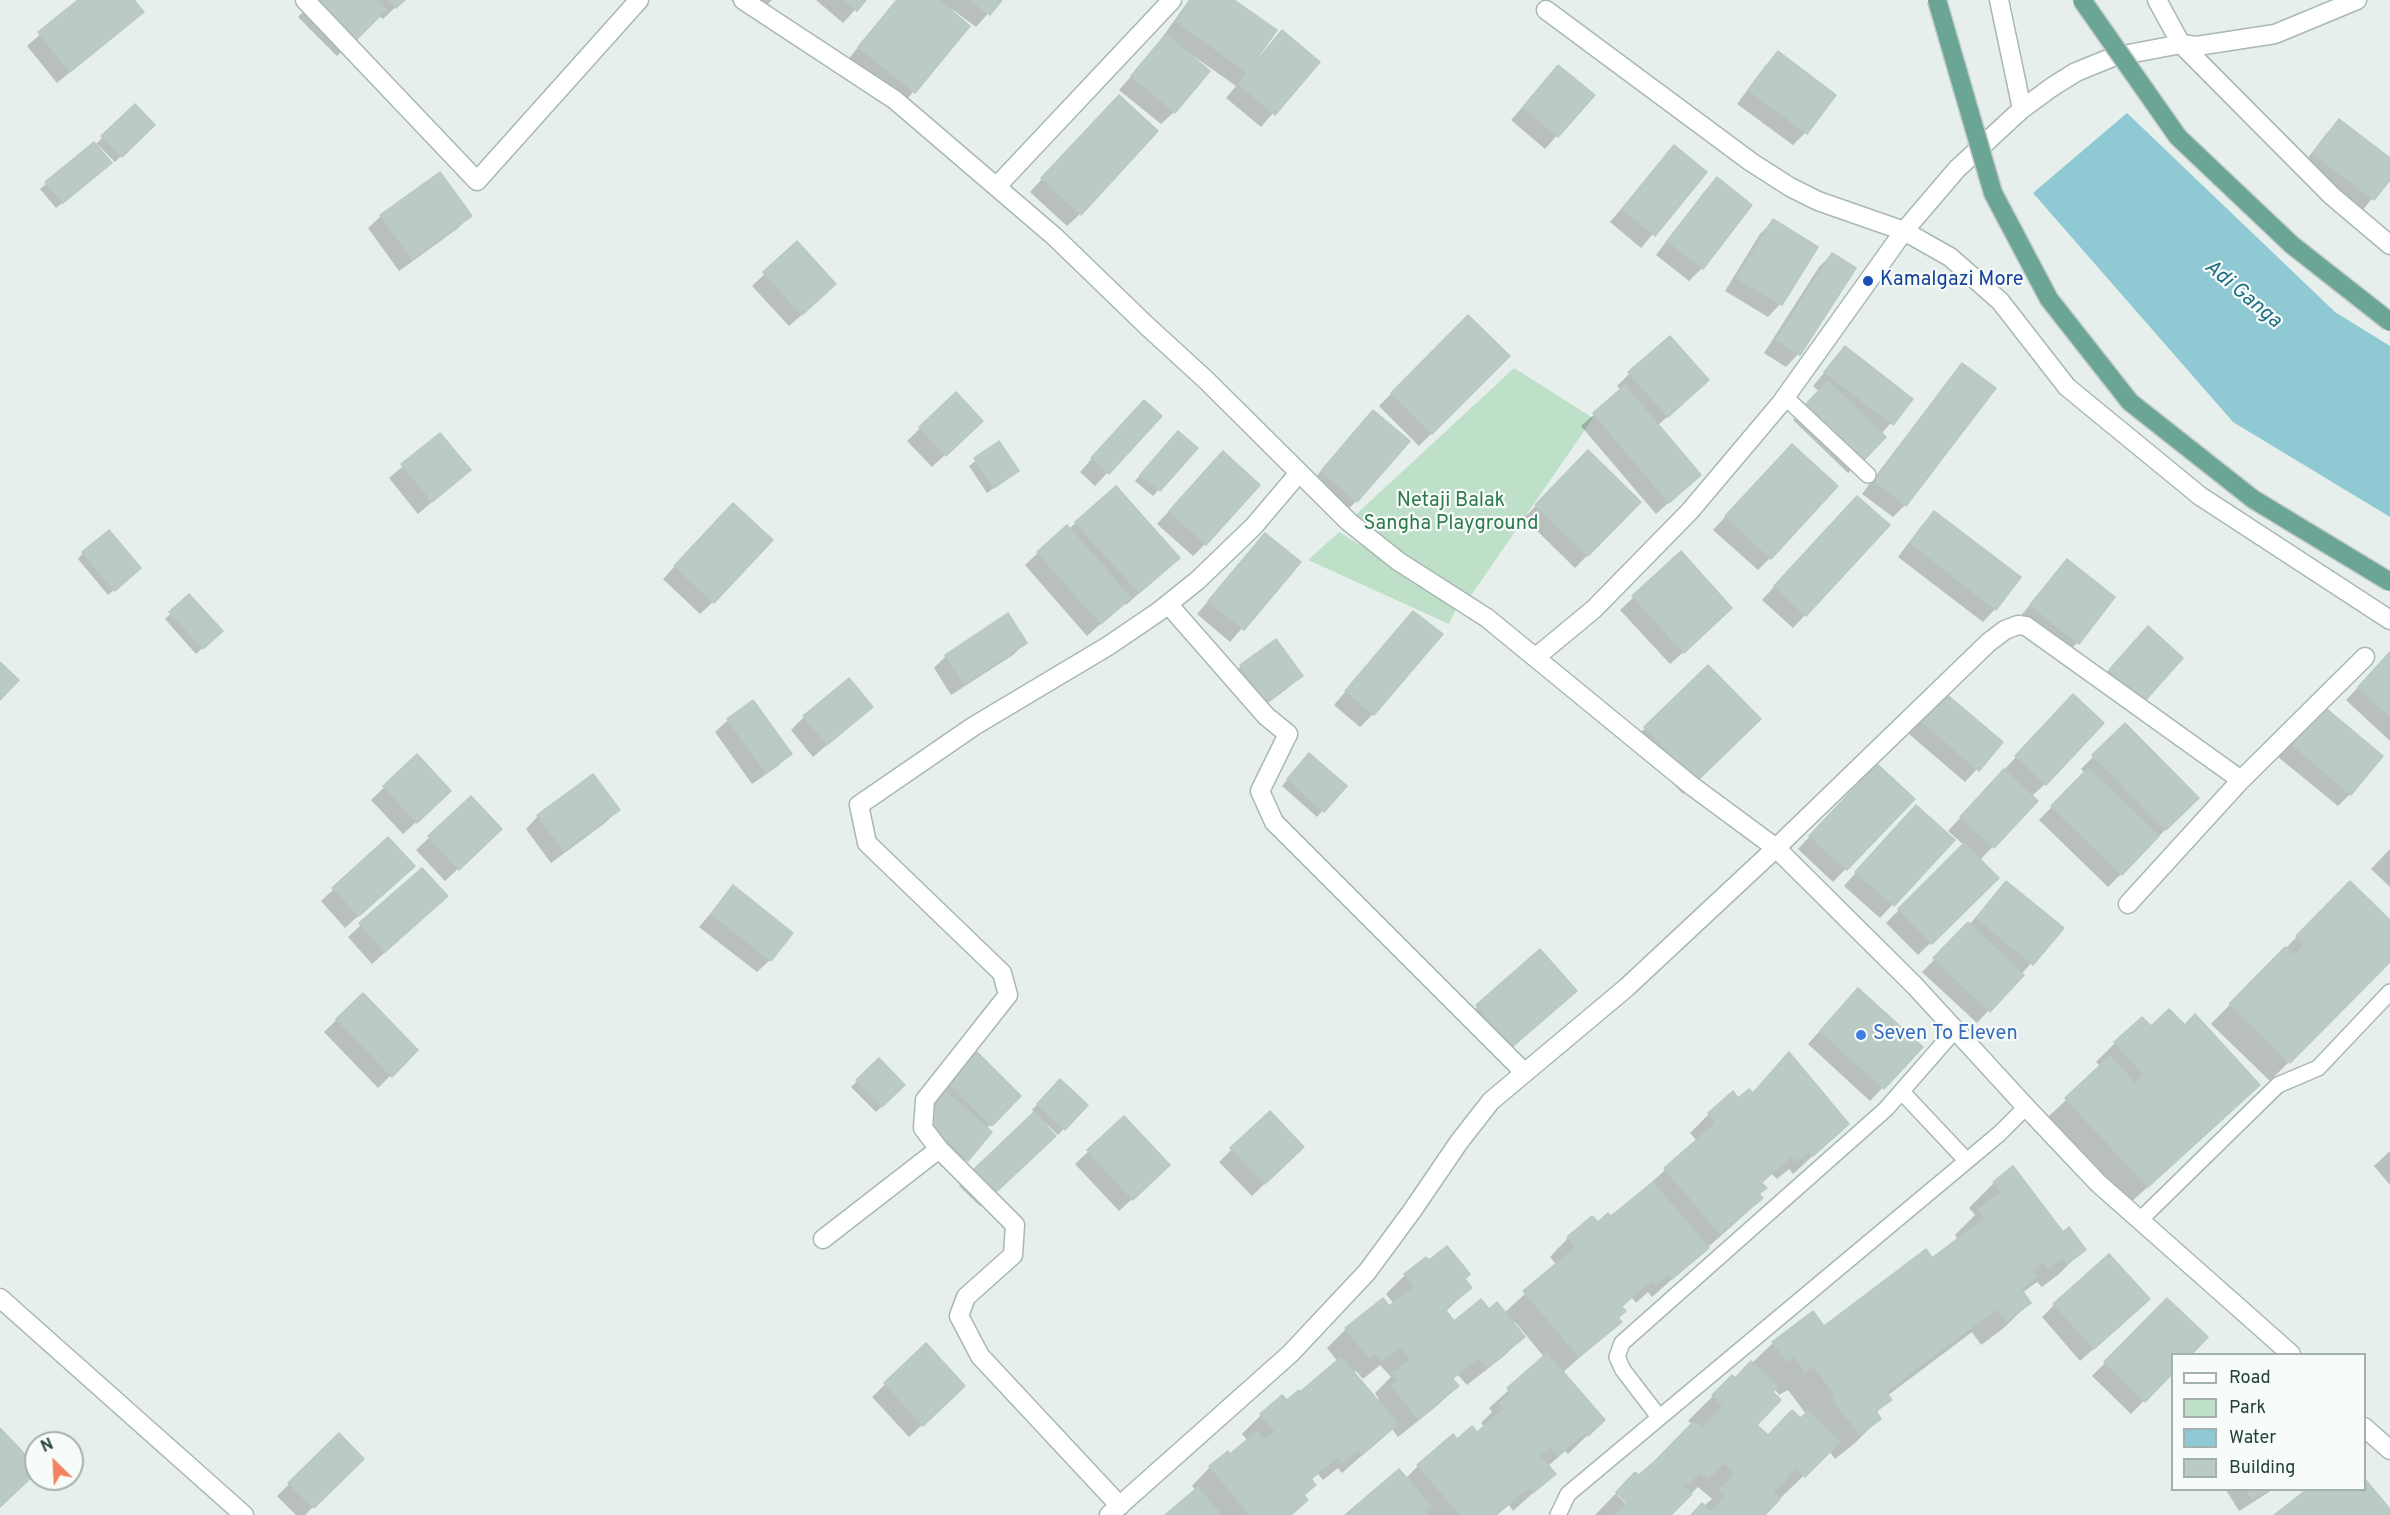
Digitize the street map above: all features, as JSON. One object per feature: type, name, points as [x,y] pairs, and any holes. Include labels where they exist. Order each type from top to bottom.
[{"type":"main road","points":[[1937,0],[1993,193],[2056,308],[2130,402],[2253,499],[2390,582]]},
{"type":"main road","points":[[2082,0],[2178,137],[2292,245],[2390,322]]},
{"type":"street","points":[[305,0],[477,181],[639,0]]},
{"type":"street","points":[[743,0],[895,100],[1055,237],[1206,380],[1298,474],[1349,522],[1398,561],[1487,618],[1692,786],[1776,848],[1915,986],[2098,1183],[2290,1353]]},
{"type":"street","points":[[997,186],[1172,0]]},
{"type":"street","points":[[1999,0],[2022,109]]},
{"type":"street","points":[[2157,0],[2181,44],[2332,195],[2390,245]]},
{"type":"street","points":[[1536,657],[1594,609],[1650,554],[1721,475],[1785,397],[1904,231],[1957,169],[2022,109],[2052,87],[2113,57],[2181,44],[2197,46],[2275,34],[2357,0]]},
{"type":"street","points":[[1546,10],[1751,162],[1790,187],[1818,201],[1904,231],[1950,257],[2000,301],[2067,387],[2200,496],[2390,620]]},
{"type":"street","points":[[1298,474],[1254,526],[1198,580],[1168,604],[1108,646],[974,726],[859,805],[867,843],[1002,973],[1008,995],[925,1100],[923,1128],[939,1149],[1015,1225],[1013,1255],[966,1297],[959,1316],[980,1356],[1114,1510],[1290,1354],[1367,1272],[1412,1212],[1478,1116],[1524,1072],[1626,988],[1776,848],[1989,642],[2005,630],[2018,625],[2026,626],[2241,780]]},
{"type":"street","points":[[1168,604],[1266,716],[1288,734],[1260,790],[1274,822],[1524,1072]]},
{"type":"street","points":[[2128,904],[2241,780],[2365,657]]},
{"type":"street","points":[[823,1239],[939,1149]]},
{"type":"street","points":[[0,1298],[244,1515]]},
{"type":"street","points":[[2366,1429],[2390,1450]]},
{"type":"lane","points":[[1785,397],[1868,475]]},
{"type":"lane","points":[[2140,1220],[2278,1085],[2318,1068],[2390,992]]},
{"type":"lane","points":[[1659,1417],[1623,1370],[1617,1357],[1622,1343],[1886,1109],[1955,1030]]},
{"type":"lane","points":[[1902,1092],[1966,1160]]},
{"type":"lane","points":[[1558,1515],[1568,1494],[1999,1134],[2026,1107]]},
{"type":"green space","name":"Netaji Balak Sangha Playground","points":[[1514,368],[1593,418],[1468,600],[1349,521]]},
{"type":"green space","points":[[1339,532],[1458,605],[1449,624],[1308,560]]},
{"type":"water","name":"Adi Ganga","points":[[2127,113],[2335,312],[2390,346],[2390,517],[2233,422],[2033,193]]},
{"type":"building","points":[[78,0],[134,0],[144,12],[70,72],[38,32]]},
{"type":"building","points":[[313,0],[376,0],[386,10],[351,45]]},
{"type":"building","points":[[389,0],[405,0],[396,8]]},
{"type":"building","points":[[843,0],[866,0],[857,11]]},
{"type":"building","points":[[897,0],[939,0],[970,26],[915,93],[858,47]]},
{"type":"building","points":[[969,0],[1002,0],[990,15]]},
{"type":"building","points":[[1191,0],[1234,0],[1277,30],[1247,72],[1176,22]]},
{"type":"building","points":[[1282,30],[1320,62],[1275,115],[1238,84]]},
{"type":"building","points":[[1166,34],[1210,71],[1175,113],[1131,76]]},
{"type":"building","points":[[1778,51],[1836,95],[1807,134],[1748,90]]},
{"type":"building","points":[[1558,65],[1595,95],[1558,137],[1523,107]]},
{"type":"building","points":[[1119,95],[1158,131],[1081,215],[1041,178]]},
{"type":"building","points":[[135,104],[155,125],[122,157],[101,136]]},
{"type":"building","points":[[2339,119],[2390,158],[2390,180],[2374,200],[2313,154]]},
{"type":"building","points":[[94,142],[112,163],[63,203],[45,182]]},
{"type":"building","points":[[1674,145],[1707,172],[1655,236],[1622,209]]},
{"type":"building","points":[[440,172],[472,216],[412,259],[380,215]]},
{"type":"building","points":[[1717,177],[1752,205],[1703,269],[1667,241]]},
{"type":"building","points":[[1773,219],[1818,247],[1782,305],[1736,278]]},
{"type":"building","points":[[797,241],[836,284],[802,315],[763,272]]},
{"type":"building","points":[[1832,253],[1856,268],[1800,355],[1776,340]]},
{"type":"building","points":[[1468,315],[1510,356],[1432,434],[1391,393]]},
{"type":"building","points":[[1670,336],[1709,380],[1668,417],[1628,372]]},
{"type":"building","points":[[1845,346],[1913,399],[1893,425],[1824,372]]},
{"type":"building","points":[[1962,363],[1996,388],[1906,506],[1874,481]]},
{"type":"building","points":[[1828,381],[1886,437],[1862,462],[1804,406]]},
{"type":"building","points":[[1625,385],[1701,475],[1669,503],[1593,413]]},
{"type":"building","points":[[956,392],[983,421],[946,456],[919,427]]},
{"type":"building","points":[[1144,400],[1162,416],[1109,474],[1091,458]]},
{"type":"building","points":[[1373,410],[1410,441],[1357,502],[1321,471]]},
{"type":"building","points":[[1178,431],[1198,448],[1160,491],[1140,475]]},
{"type":"building","points":[[440,433],[471,470],[432,502],[401,464]]},
{"type":"building","points":[[999,441],[1019,471],[994,488],[974,458]]},
{"type":"building","points":[[1792,444],[1838,486],[1771,559],[1725,516]]},
{"type":"building","points":[[1588,450],[1641,502],[1588,556],[1535,505]]},
{"type":"building","points":[[1223,451],[1260,485],[1206,545],[1169,511]]},
{"type":"building","points":[[1116,486],[1180,558],[1139,593],[1075,522]]},
{"type":"building","points":[[1857,496],[1890,525],[1806,616],[1774,586]]},
{"type":"building","points":[[733,503],[773,540],[714,603],[674,566]]},
{"type":"building","points":[[1934,511],[2021,577],[1996,610],[1910,543]]},
{"type":"building","points":[[1067,525],[1131,598],[1101,624],[1037,552]]},
{"type":"building","points":[[109,530],[141,568],[115,591],[82,552]]},
{"type":"building","points":[[1265,533],[1301,562],[1244,630],[1208,601]]},
{"type":"building","points":[[1681,551],[1732,608],[1684,653],[1632,596]]},
{"type":"building","points":[[2067,559],[2115,597],[2079,644],[2030,605]]},
{"type":"building","points":[[189,594],[223,631],[203,649],[169,612]]},
{"type":"building","points":[[1413,611],[1443,634],[1374,715],[1345,691]]},
{"type":"building","points":[[1008,613],[1027,643],[964,684],[945,655]]},
{"type":"building","points":[[2148,626],[2183,658],[2144,702],[2109,670]]},
{"type":"building","points":[[1276,639],[1303,676],[1266,702],[1240,665]]},
{"type":"building","points":[[2390,652],[2390,717],[2358,687]]},
{"type":"building","points":[[0,662],[19,680],[0,700]]},
{"type":"building","points":[[1708,665],[1761,719],[1696,782],[1644,727]]},
{"type":"building","points":[[849,678],[873,707],[827,745],[803,716]]},
{"type":"building","points":[[1945,693],[2003,742],[1979,771],[1921,721]]},
{"type":"building","points":[[2073,694],[2104,723],[2046,785],[2015,756]]},
{"type":"building","points":[[753,700],[792,754],[766,773],[727,719]]},
{"type":"building","points":[[2322,705],[2383,756],[2351,795],[2290,743]]},
{"type":"building","points":[[2125,723],[2199,798],[2166,830],[2092,755]]},
{"type":"building","points":[[1309,753],[1347,786],[1324,812],[1287,779]]},
{"type":"building","points":[[417,754],[451,791],[417,823],[383,786]]},
{"type":"building","points":[[1877,764],[1915,799],[1847,870],[1809,836]]},
{"type":"building","points":[[2088,768],[2159,836],[2122,875],[2051,806]]},
{"type":"building","points":[[2004,769],[2038,801],[1994,848],[1960,817]]},
{"type":"building","points":[[593,774],[620,810],[564,851],[537,815]]},
{"type":"building","points":[[471,796],[502,829],[459,870],[428,836]]},
{"type":"building","points":[[1916,805],[1955,840],[1894,906],[1855,872]]},
{"type":"building","points":[[388,837],[415,866],[359,916],[332,888]]},
{"type":"building","points":[[1964,843],[1999,878],[1932,944],[1898,909]]},
{"type":"building","points":[[422,868],[448,896],[385,952],[359,923]]},
{"type":"building","points":[[2006,881],[2064,928],[2033,965],[1976,918]]},
{"type":"building","points":[[2350,881],[2390,920],[2390,962],[2290,1063],[2229,1004],[2285,947],[2294,955],[2304,945],[2296,936]]},
{"type":"building","points":[[733,885],[793,933],[771,961],[711,914]]},
{"type":"building","points":[[1968,922],[2024,975],[1990,1012],[1933,958]]},
{"type":"building","points":[[1540,949],[1577,991],[1512,1047],[1476,1005]]},
{"type":"building","points":[[1858,988],[1923,1047],[1884,1089],[1820,1031]]},
{"type":"building","points":[[363,993],[418,1050],[392,1077],[336,1019]]},
{"type":"building","points":[[2169,1009],[2185,1025],[2195,1014],[2260,1085],[2148,1187],[2065,1098],[2110,1056],[2135,1083],[2144,1075],[2114,1042],[2142,1017],[2151,1026]]},
{"type":"building","points":[[977,1052],[1021,1096],[992,1126],[947,1082]]},
{"type":"building","points":[[1789,1052],[1849,1124],[1813,1156],[1809,1151],[1797,1162],[1792,1156],[1761,1182],[1767,1188],[1759,1194],[1763,1198],[1720,1234],[1664,1168],[1716,1123],[1708,1113],[1733,1091],[1738,1098],[1749,1089],[1753,1093]]},
{"type":"building","points":[[879,1058],[905,1085],[882,1107],[856,1080]]},
{"type":"building","points":[[1060,1079],[1088,1105],[1065,1130],[1037,1104]]},
{"type":"building","points":[[943,1089],[992,1132],[968,1161],[931,1124],[930,1105]]},
{"type":"building","points":[[1270,1111],[1304,1147],[1265,1184],[1230,1148]]},
{"type":"building","points":[[1034,1112],[1056,1136],[993,1195],[971,1172]]},
{"type":"building","points":[[1124,1116],[1170,1165],[1133,1200],[1087,1150]]},
{"type":"building","points":[[2013,1166],[2063,1232],[2069,1227],[2086,1250],[2067,1264],[2063,1258],[2048,1269],[2043,1262],[2032,1271],[2037,1277],[2021,1289],[2031,1303],[2007,1321],[1997,1309],[1886,1392],[1892,1400],[1876,1411],[1881,1419],[1860,1435],[1832,1399],[1836,1396],[1813,1366],[1805,1372],[1794,1357],[1787,1362],[1772,1342],[1813,1311],[1824,1326],[1926,1249],[1932,1258],[1985,1218],[1978,1209],[2001,1193],[1993,1182]]},
{"type":"building","points":[[1653,1182],[1709,1248],[1672,1279],[1668,1274],[1656,1285],[1652,1280],[1621,1306],[1626,1311],[1618,1318],[1622,1322],[1579,1357],[1523,1291],[1576,1247],[1567,1237],[1592,1216],[1598,1222],[1608,1213],[1611,1216]]},
{"type":"building","points":[[1447,1246],[1470,1274],[1465,1279],[1472,1288],[1445,1309],[1454,1321],[1481,1299],[1489,1309],[1497,1302],[1525,1337],[1487,1367],[1478,1358],[1452,1378],[1459,1386],[1418,1419],[1391,1385],[1398,1380],[1392,1373],[1410,1359],[1400,1347],[1382,1361],[1376,1353],[1369,1358],[1345,1328],[1383,1298],[1389,1306],[1414,1287],[1404,1274],[1426,1257],[1429,1260]]},
{"type":"building","points":[[2109,1254],[2150,1299],[2094,1349],[2053,1304]]},
{"type":"building","points":[[2167,1298],[2208,1337],[2193,1353],[2171,1353],[2171,1375],[2145,1402],[2104,1362]]},
{"type":"building","points":[[926,1343],[965,1386],[923,1426],[884,1383]]},
{"type":"building","points":[[1547,1353],[1605,1420],[1588,1436],[1585,1433],[1558,1456],[1550,1447],[1540,1456],[1556,1474],[1533,1493],[1529,1488],[1494,1515],[1460,1515],[1417,1465],[1453,1434],[1457,1439],[1472,1426],[1477,1432],[1504,1409],[1499,1403],[1511,1393],[1507,1388]]},
{"type":"building","points":[[1341,1357],[1398,1424],[1362,1455],[1358,1450],[1343,1463],[1338,1456],[1311,1479],[1316,1485],[1304,1495],[1308,1500],[1291,1515],[1250,1515],[1209,1466],[1228,1451],[1230,1454],[1257,1431],[1264,1440],[1275,1431],[1260,1414],[1282,1395],[1287,1400],[1299,1390],[1300,1392]]},
{"type":"building","points":[[1751,1361],[1778,1387],[1773,1392],[1781,1400],[1757,1425],[1768,1435],[1792,1410],[1801,1418],[1808,1411],[1840,1442],[1805,1477],[1796,1468],[1773,1492],[1780,1499],[1765,1515],[1691,1515],[1702,1503],[1711,1512],[1725,1496],[1719,1490],[1735,1474],[1724,1463],[1708,1479],[1700,1472],[1689,1484],[1687,1481],[1683,1485],[1692,1494],[1671,1515],[1615,1515],[1627,1503],[1616,1492],[1635,1472],[1639,1475],[1656,1460],[1694,1421],[1702,1428],[1723,1406],[1712,1395],[1732,1375],[1735,1378]]},
{"type":"building","points":[[0,1428],[24,1453],[24,1484],[0,1507]]},
{"type":"building","points":[[339,1433],[364,1459],[314,1508],[288,1483]]},
{"type":"building","points":[[1399,1469],[1431,1506],[1424,1512],[1427,1515],[1345,1515]]},
{"type":"building","points":[[2366,1480],[2390,1509],[2390,1515],[2274,1515],[2305,1491],[2366,1491]]},
{"type":"building","points":[[1198,1487],[1221,1515],[1165,1515]]},
{"type":"building","points":[[2247,1491],[2265,1491],[2252,1499]]},
{"type":"place","name":"Kamalgazi More","points":[[1868,281]]},
{"type":"place","name":"Seven To Eleven","points":[[1861,1035]]}]
